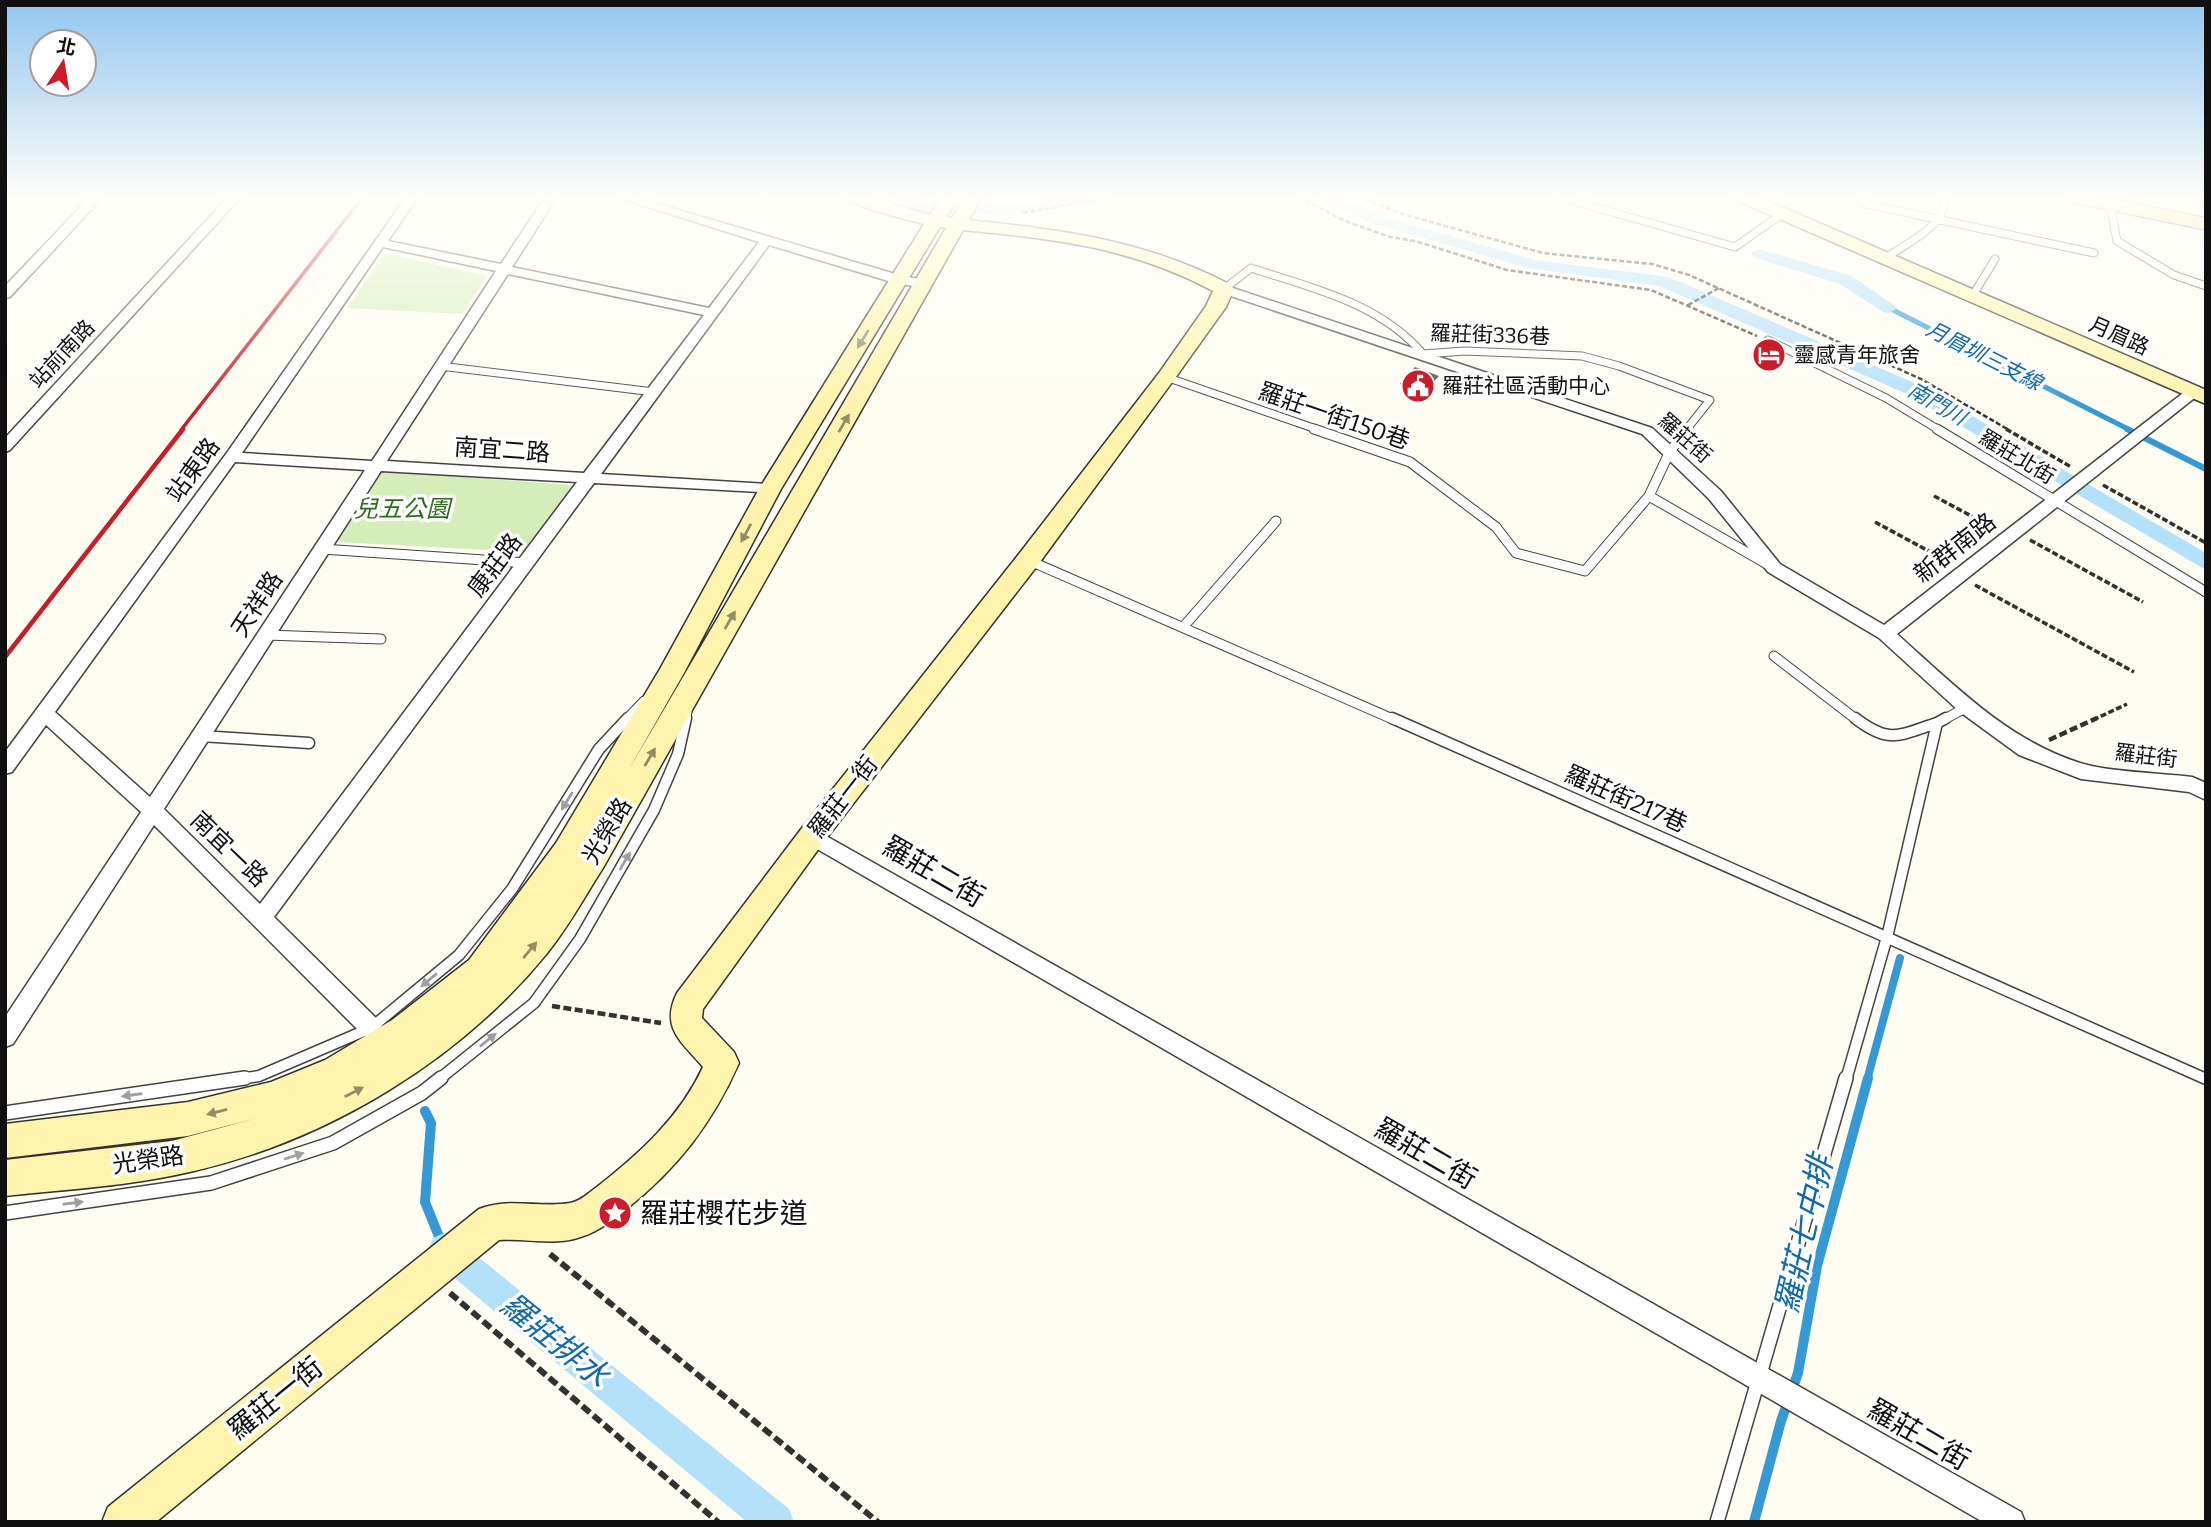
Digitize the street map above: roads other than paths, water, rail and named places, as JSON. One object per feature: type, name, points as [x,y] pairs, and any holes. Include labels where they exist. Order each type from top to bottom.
[{"type":"street","points":[[5,293],[29,268]]},
{"type":"street","name":"站前南路","points":[[5,447],[169,268]]},
{"type":"street","name":"站東路","points":[[5,767],[230,457],[362,268]]},
{"type":"street","points":[[499,268],[712,313]]},
{"type":"street","name":"康莊路","points":[[262,917],[746,268]]},
{"type":"street","points":[[860,268],[925,284]]},
{"type":"street","name":"光榮路","points":[[5,1178],[194,1154],[264,1132],[358,1090],[418,1052],[473,1011],[532,949],[592,859],[683,676],[770,489],[907,268]]},
{"type":"street","name":"光榮路","points":[[5,1141],[188,1119],[273,1098],[337,1071],[404,1031],[480,970],[566,852],[683,676],[933,268]]},
{"type":"street","name":"羅莊街","points":[[1175,268],[1224,289],[1647,430],[1715,495],[1774,568],[1885,634],[1967,707],[2026,750],[2081,771],[2192,785],[2206,792]]},
{"type":"street","name":"月眉路","points":[[1912,268],[2199,396]]},
{"type":"street","name":"天祥路","points":[[5,1037],[502,269]]},
{"type":"street","name":"羅莊一街","points":[[123,1522],[428,1274],[500,1221],[550,1223],[584,1218],[617,1195],[669,1149],[709,1095],[722,1063],[689,1027],[685,1016],[688,1003],[812,836],[1028,560],[1166,377],[1216,307],[1224,289]]},
{"type":"street","name":"新群南路","points":[[1885,634],[2084,478],[2199,396]]},
{"type":"street","name":"南宜二路","points":[[230,457],[770,489]]},
{"type":"street","name":"南宜一路","points":[[44,713],[152,810],[371,1028]]},
{"type":"street","name":"羅莊二街","points":[[812,836],[2011,1522]]},
{"type":"lane","name":"羅莊街336巷","points":[[1224,289],[1251,268]]},
{"type":"lane","name":"羅莊街336巷","points":[[1252,268],[1355,302],[1415,341],[1423,354],[1465,351],[1581,356],[1619,366],[1710,400],[1670,451]]},
{"type":"lane","points":[[1973,295],[1990,268]]},
{"type":"lane","points":[[2162,268],[2206,286]]},
{"type":"lane","name":"羅莊北街","points":[[1768,340],[1886,398],[2058,498]]},
{"type":"lane","points":[[440,366],[654,391]]},
{"type":"lane","name":"羅莊一街150巷","points":[[1166,377],[1410,462],[1496,527],[1516,553],[1585,571],[1649,496]]},
{"type":"lane","points":[[1670,451],[1649,496],[1774,568]]},
{"type":"lane","points":[[2058,498],[2206,592]]},
{"type":"lane","points":[[1184,626],[1276,521]]},
{"type":"lane","points":[[323,549],[528,562]]},
{"type":"lane","name":"羅莊街217巷","points":[[1028,560],[1184,626],[2206,1079]]},
{"type":"lane","points":[[266,635],[381,639]]},
{"type":"lane","points":[[1774,656],[1867,727],[1892,737],[1937,723],[1967,707]]},
{"type":"lane","points":[[5,1213],[211,1183],[333,1143],[422,1093],[534,1003],[580,939],[654,810],[678,754],[683,676]]},
{"type":"lane","points":[[5,1113],[258,1076],[371,1028],[459,955],[512,889],[598,749],[683,676]]},
{"type":"lane","points":[[1717,1522],[1886,937],[1937,723]]},
{"type":"lane","points":[[200,737],[309,743]]},
{"type":"waterway","name":"南門川","points":[[1560,268],[1663,281],[1912,389],[2206,563]]},
{"type":"waterway","name":"月眉圳三支線","points":[[1807,268],[1846,280],[1889,308]]},
{"type":"waterway","name":"月眉圳三支線","points":[[1889,308],[2130,430]]},
{"type":"waterway","name":"月眉圳三支線","points":[[2127,429],[2206,469]]},
{"type":"waterway","name":"羅莊七中排","points":[[1867,1080],[1900,958]]},
{"type":"waterway","name":"羅莊七中排","points":[[1754,1522],[1781,1421],[1798,1373],[1817,1266],[1868,1078]]},
{"type":"waterway","name":"羅莊排水","points":[[425,1111],[431,1123],[425,1202],[444,1249]]},
{"type":"waterway","name":"羅莊排水","points":[[444,1249],[776,1522]]},
{"type":"railway","points":[[181,430],[307,268]]},
{"type":"railway","points":[[5,657],[183,429]]},
{"type":"place","name":"靈感青年旅舍","points":[[1769,355]]},
{"type":"place","name":"羅莊社區活動中心","points":[[1418,386]]},
{"type":"place","name":"羅莊櫻花步道","points":[[615,1213]]},
{"type":"park label","name":"兒五公園","points":[[402,509]]}]
